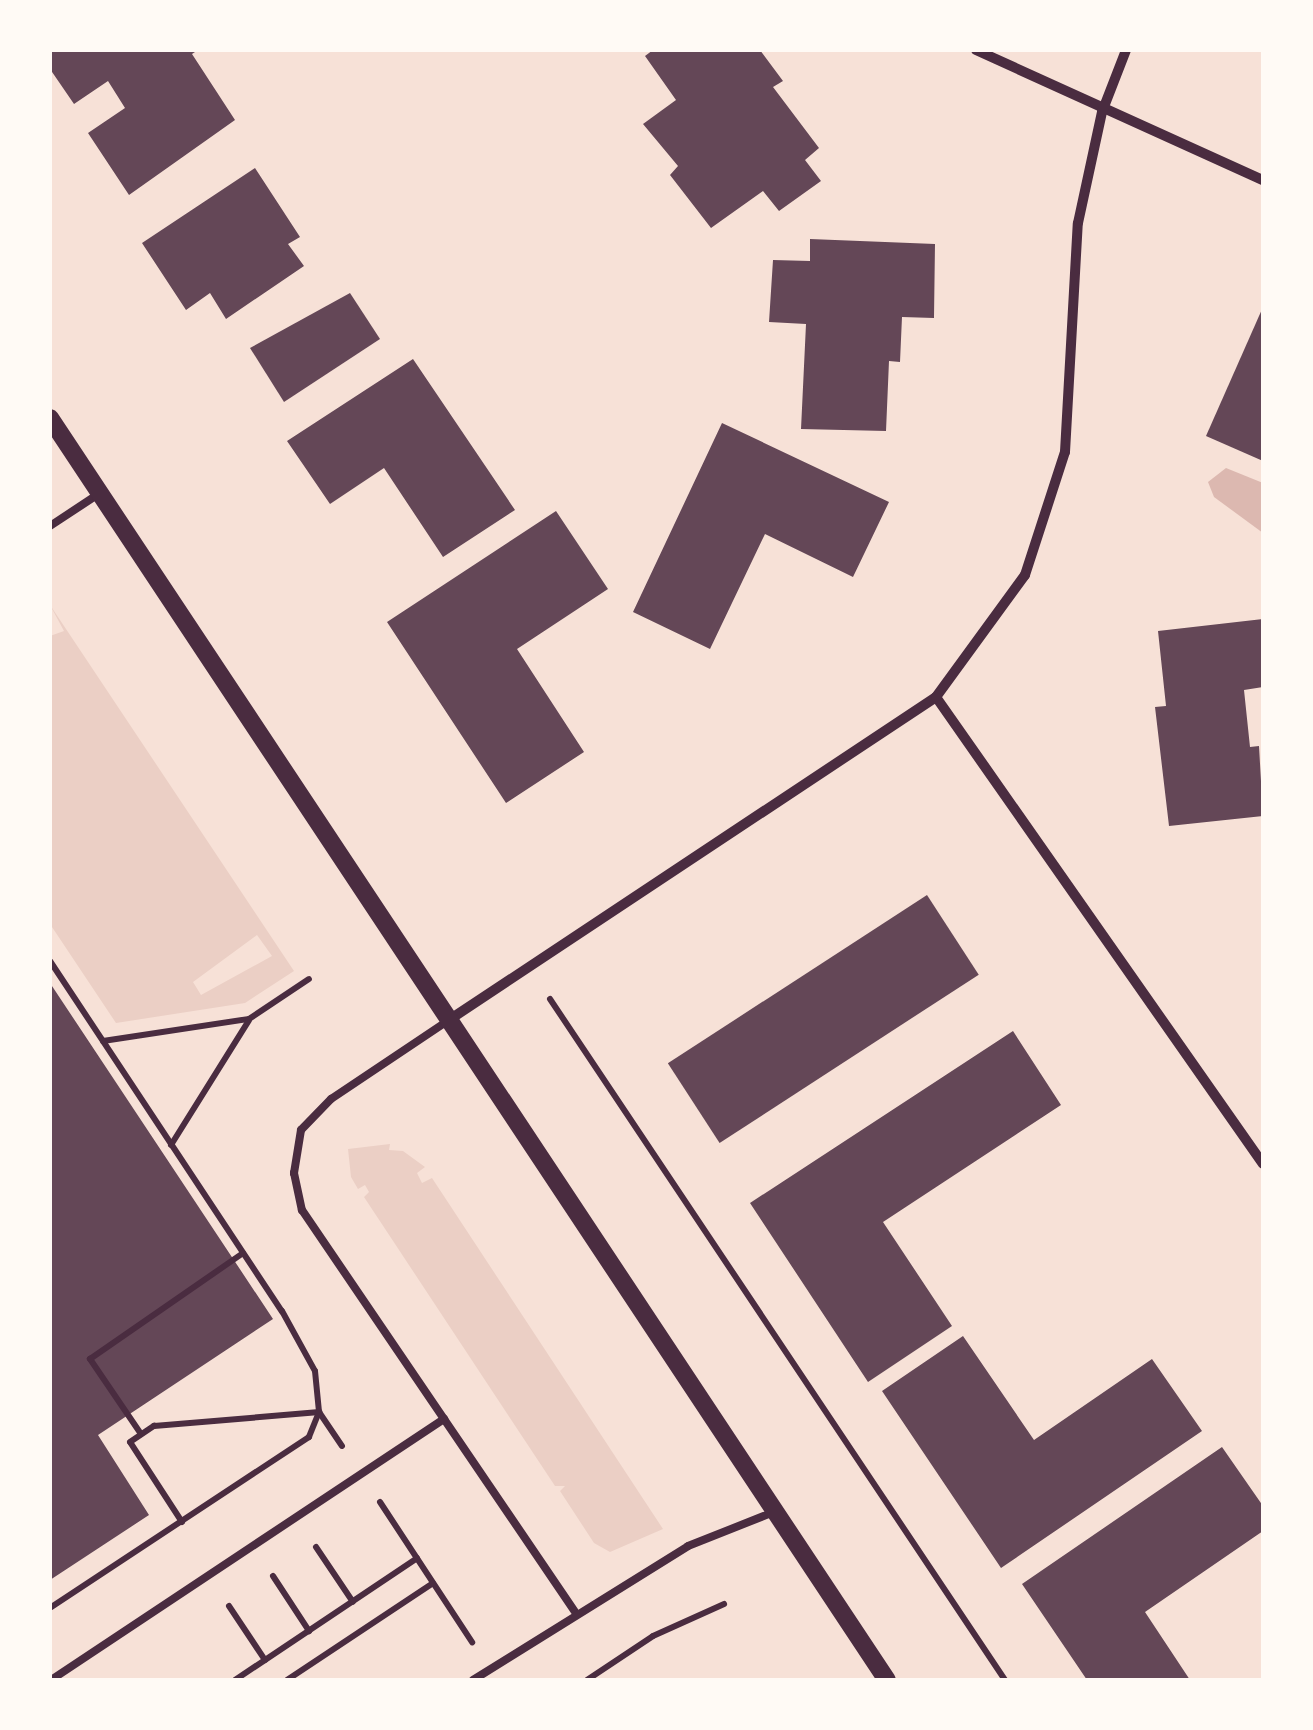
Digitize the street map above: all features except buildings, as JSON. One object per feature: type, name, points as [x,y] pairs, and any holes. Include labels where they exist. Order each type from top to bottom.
[{"type":"street","points":[[976,50],[1102,112],[1263,180]]},
{"type":"street","points":[[450,1020],[936,697],[1026,575],[1066,452],[1078,223],[1102,112],[1126,50]]},
{"type":"street","points":[[50,418],[96,494],[887,1680]]},
{"type":"street","points":[[936,697],[1263,1164]]},
{"type":"lane","points":[[50,526],[96,494]]},
{"type":"lane","points":[[450,1020],[331,1100],[302,1130],[294,1173],[302,1210],[575,1611]]},
{"type":"lane","points":[[51,1680],[444,1419]]},
{"type":"lane","points":[[474,1680],[575,1611],[688,1546],[774,1511]]},
{"type":"path","points":[[50,961],[316,1371],[319,1412],[309,1437],[50,1608]]},
{"type":"path","points":[[529,968],[1005,1680]]},
{"type":"path","points":[[102,1041],[249,1018],[310,980]]},
{"type":"path","points":[[172,1145],[249,1018]]},
{"type":"path","points":[[141,1434],[90,1359],[243,1253]]},
{"type":"path","points":[[182,1522],[130,1442],[154,1426],[319,1412]]},
{"type":"path","points":[[319,1412],[490,1669]]},
{"type":"path","points":[[296,1517],[353,1602]]},
{"type":"path","points":[[253,1546],[309,1631]]},
{"type":"path","points":[[235,1680],[417,1558]]},
{"type":"path","points":[[208,1576],[266,1660]]},
{"type":"path","points":[[287,1680],[433,1583]]},
{"type":"path","points":[[587,1680],[653,1636],[724,1604]]},
{"type":"shaded area","points":[[1226,468],[1263,483],[1263,533],[1214,497],[1208,482]]},
{"type":"shaded area","points":[[50,605],[294,971],[245,1003],[116,1023],[50,924],[50,636],[64,631]],"holes":[[[257,935],[272,956],[201,995],[193,982]]]},
{"type":"shaded area","points":[[390,1144],[389,1150],[403,1151],[425,1167],[417,1173],[422,1183],[432,1178],[663,1529],[610,1552],[594,1543],[560,1491],[565,1486],[555,1486],[364,1197],[369,1192],[365,1185],[358,1189],[351,1177],[348,1149]]}]
